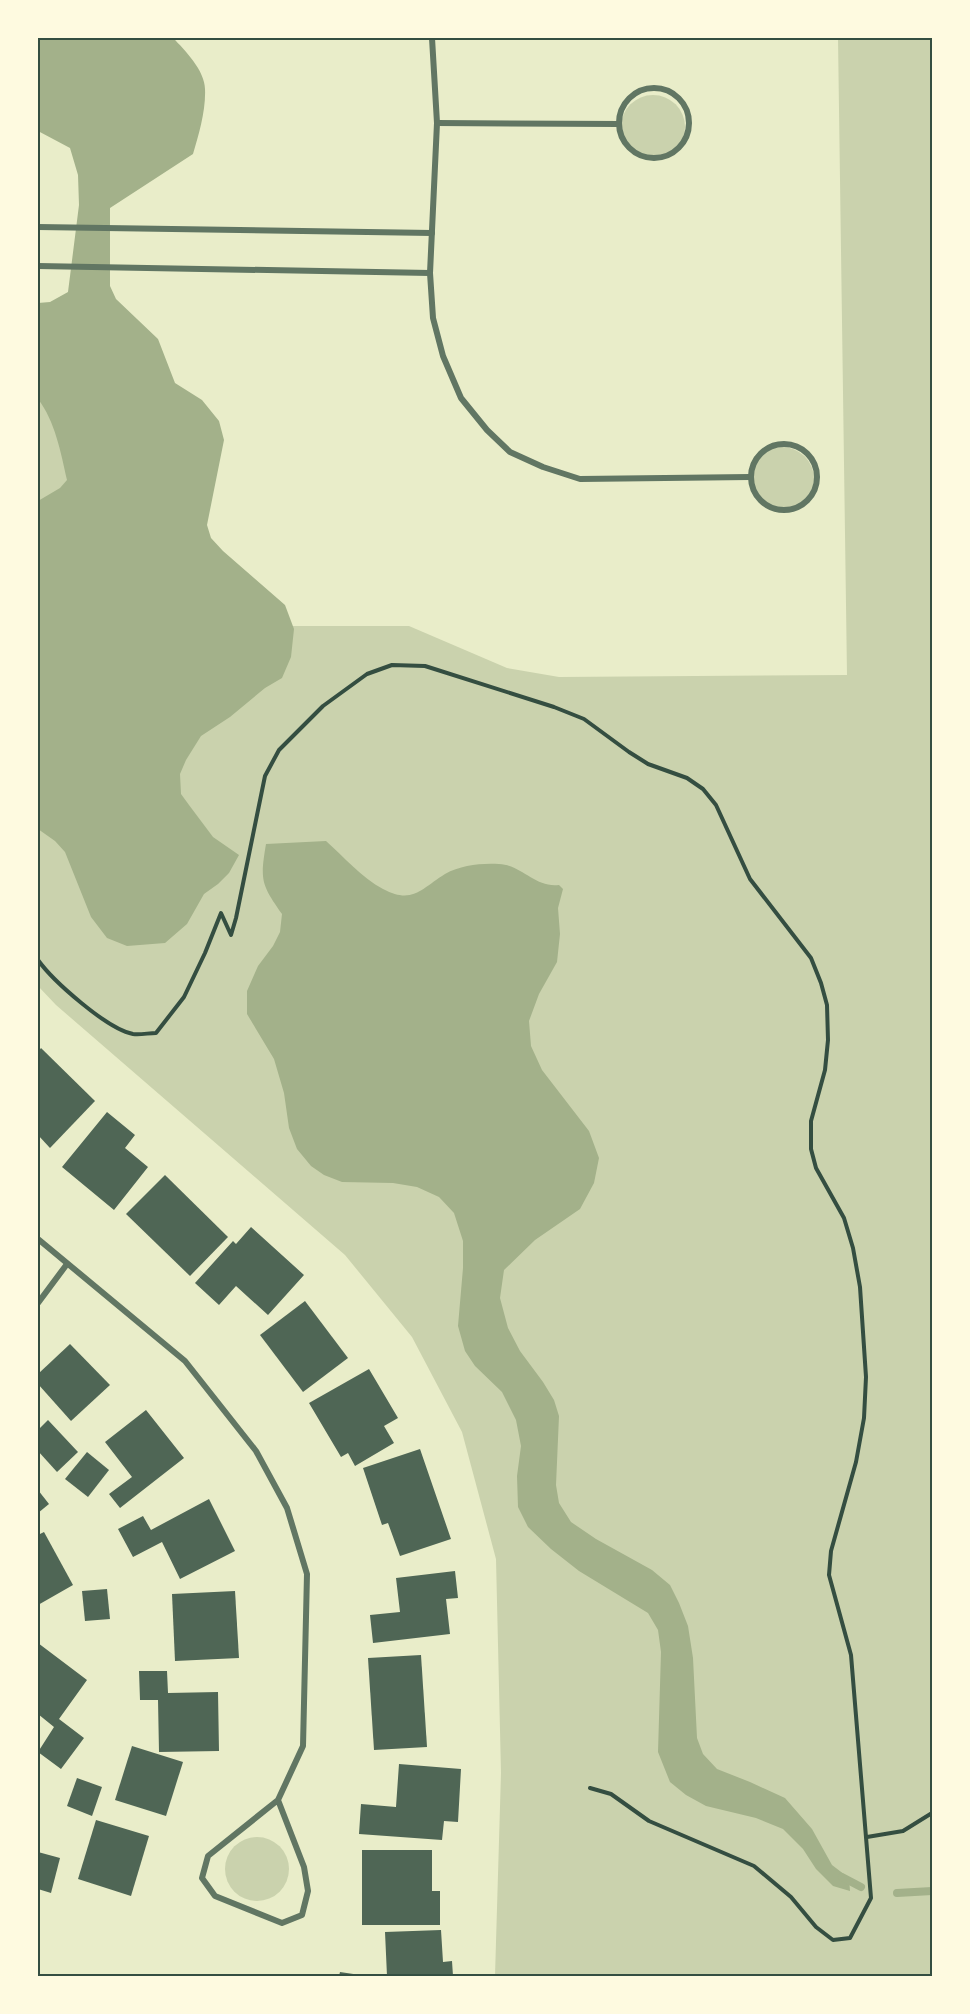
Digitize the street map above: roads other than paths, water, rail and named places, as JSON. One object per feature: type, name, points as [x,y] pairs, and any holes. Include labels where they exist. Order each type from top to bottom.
[{"type":"street","points":[[432,38],[437,123],[429,273],[433,318],[443,356],[462,398],[487,430],[510,452],[543,467],[580,479],[750,477]]},
{"type":"street","points":[[654,88],[668,90],[679,98],[687,110],[690,123],[687,137],[680,149],[668,156],[655,159],[641,156],[629,149],[622,137],[619,124],[621,110],[629,98],[640,91],[654,88]]},
{"type":"street","points":[[437,123],[619,124]]},
{"type":"street","points":[[38,227],[432,233]]},
{"type":"street","points":[[38,266],[429,273]]},
{"type":"street","points":[[784,444],[797,446],[808,454],[815,464],[818,477],[815,491],[808,501],[797,508],[784,511],[771,508],[760,501],[753,490],[750,477],[753,464],[760,453],[771,446],[784,444]]},
{"type":"street","points":[[38,1239],[185,1360],[256,1451],[287,1508],[307,1574],[303,1746],[278,1800],[208,1856],[202,1878],[215,1896],[282,1923],[302,1916],[308,1891],[304,1867],[278,1800]]},
{"type":"street","points":[[38,1303],[67,1264]]},
{"type":"waterway","points":[[842,1877],[861,1887]]},
{"type":"waterway","points":[[897,1893],[932,1891]]}]
